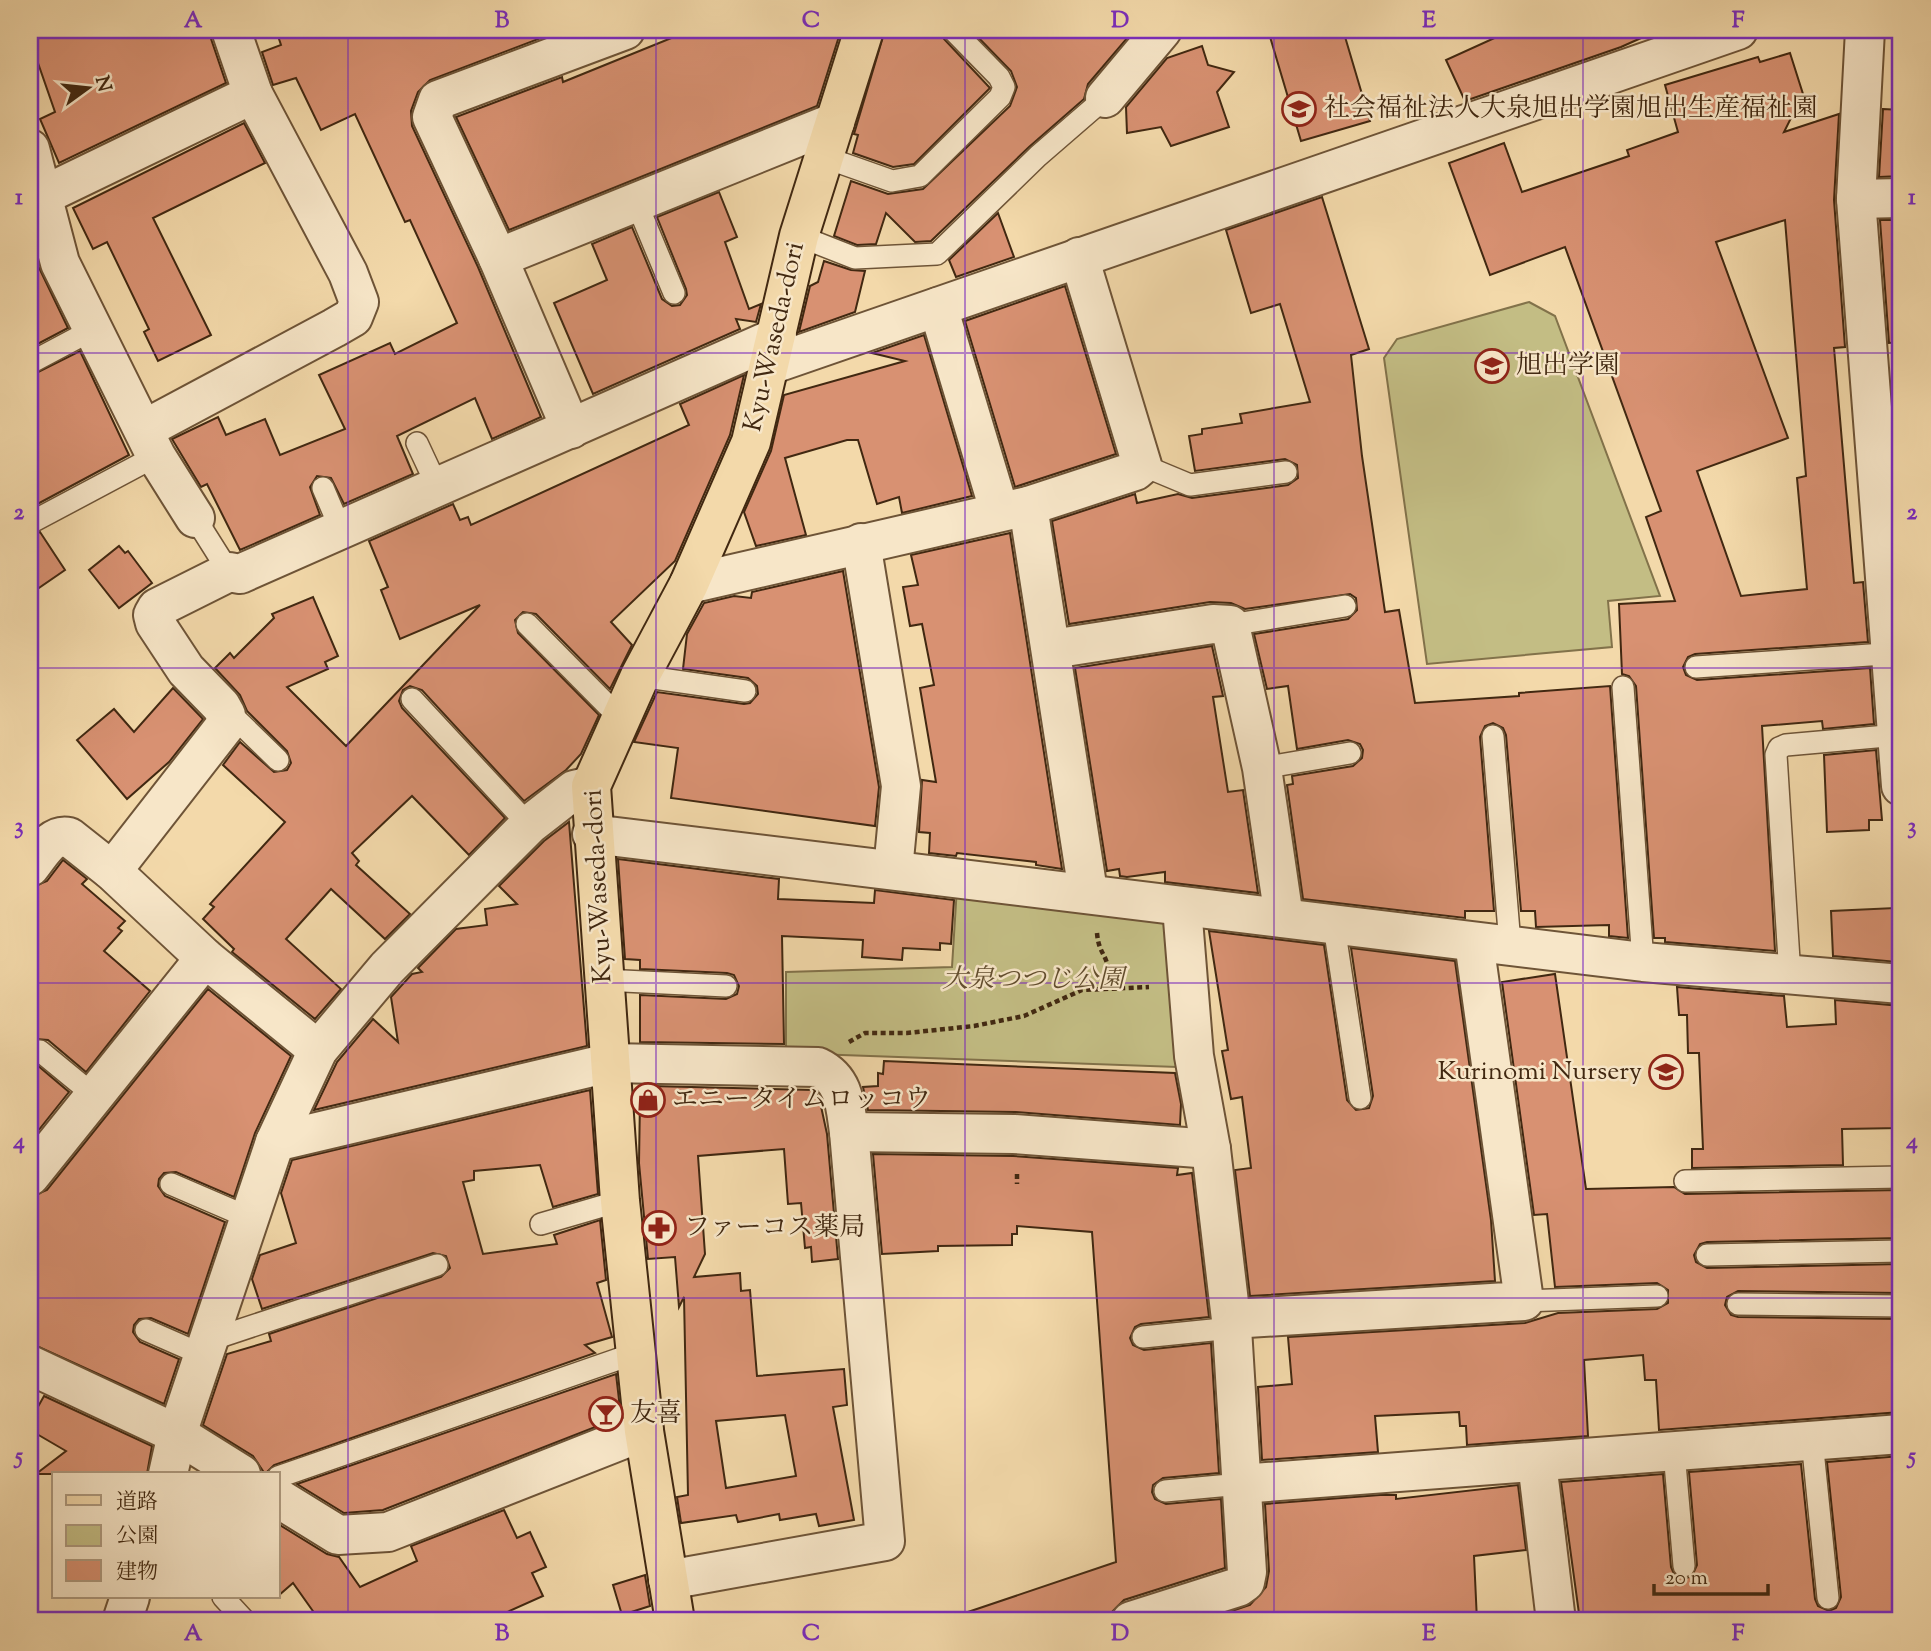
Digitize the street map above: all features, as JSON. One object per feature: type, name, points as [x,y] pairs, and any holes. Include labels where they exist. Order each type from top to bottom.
[{"type":"main road","name":"Kyu-Waseda-dori","points":[[675,1621],[644,1430],[620,1200],[593,834],[592,786],[640,676],[689,584],[751,442],[799,236],[864,30]]},
{"type":"street","points":[[150,443],[353,317],[359,302],[348,273],[253,94],[231,30]]},
{"type":"street","points":[[572,429],[498,258],[432,117],[438,100],[625,30]]},
{"type":"street","points":[[1105,98],[1162,30]]},
{"type":"street","points":[[112,871],[225,726],[226,715],[221,706],[186,670],[155,624],[153,615],[157,608],[229,572],[240,574],[572,429],[773,351],[938,307],[1738,30]]},
{"type":"street","points":[[1864,30],[1856,199],[1886,409],[1901,786]]},
{"type":"street","points":[[195,518],[150,443],[60,262],[34,170],[253,94]]},
{"type":"street","points":[[498,258],[637,204],[829,140]]},
{"type":"street","points":[[1856,199],[1901,198]]},
{"type":"street","points":[[689,584],[1014,508],[1135,471],[1142,465],[1079,257]]},
{"type":"street","points":[[938,307],[1014,508],[1052,649],[1095,893]]},
{"type":"street","points":[[861,543],[901,786],[893,870]]},
{"type":"street","points":[[1052,649],[1213,624],[1230,625],[1262,768],[1284,918]]},
{"type":"street","points":[[168,1472],[205,1348],[275,1142],[318,1050],[387,968],[529,825],[574,790],[592,786]]},
{"type":"street","points":[[593,834],[1095,893],[1182,907],[1643,962],[1901,984]]},
{"type":"street","points":[[30,867],[53,839],[61,835],[69,837],[112,871],[205,958],[318,1050]]},
{"type":"street","points":[[1131,1621],[1245,1582],[1232,1324],[1211,1149],[1194,1056],[1182,907]]},
{"type":"street","points":[[1232,1324],[1524,1301],[1492,943]]},
{"type":"street","points":[[30,1176],[205,958]]},
{"type":"street","points":[[275,1142],[610,1063],[818,1067],[829,1072],[842,1088],[849,1132],[885,1541],[668,1580]]},
{"type":"street","points":[[849,1132],[1014,1134],[1211,1149]]},
{"type":"street","points":[[30,1365],[177,1434],[238,1472]]},
{"type":"street","points":[[280,1499],[338,1535],[388,1532],[644,1430]]},
{"type":"street","points":[[1241,1484],[1901,1434]]},
{"type":"street","points":[[1537,1462],[1556,1621]]},
{"type":"street","points":[[122,1621],[130,1598]]},
{"type":"lane","points":[[829,140],[892,181],[920,176],[1000,97],[1003,87],[999,78],[953,30]]},
{"type":"lane","points":[[799,236],[855,258],[937,254],[1038,156],[1105,98]]},
{"type":"lane","points":[[637,204],[674,293]]},
{"type":"lane","points":[[30,363],[92,330]]},
{"type":"lane","points":[[30,523],[150,443]]},
{"type":"lane","points":[[417,443],[438,488]]},
{"type":"lane","points":[[1142,465],[1190,485],[1286,472]]},
{"type":"lane","points":[[323,488],[341,530]]},
{"type":"lane","points":[[195,518],[229,572]]},
{"type":"lane","points":[[1230,625],[1345,606]]},
{"type":"lane","points":[[527,624],[620,718]]},
{"type":"lane","points":[[1696,667],[1896,653]]},
{"type":"lane","points":[[640,676],[745,691]]},
{"type":"lane","points":[[1623,687],[1643,962]]},
{"type":"lane","points":[[412,699],[529,825]]},
{"type":"lane","points":[[226,715],[236,719],[278,760]]},
{"type":"lane","points":[[1790,976],[1776,755],[1779,748],[1786,744],[1898,735]]},
{"type":"lane","points":[[1492,943],[1493,736]]},
{"type":"lane","points":[[1262,768],[1350,753]]},
{"type":"lane","points":[[1334,926],[1360,1098]]},
{"type":"lane","points":[[603,980],[726,986]]},
{"type":"lane","points":[[40,1051],[96,1097]]},
{"type":"lane","points":[[1685,1181],[1901,1177]]},
{"type":"lane","points":[[171,1184],[250,1218]]},
{"type":"lane","points":[[541,1224],[620,1200]]},
{"type":"lane","points":[[1707,1255],[1901,1251]]},
{"type":"lane","points":[[146,1330],[205,1348],[437,1265]]},
{"type":"lane","points":[[1524,1301],[1657,1296]]},
{"type":"lane","points":[[1738,1304],[1901,1306]]},
{"type":"lane","points":[[1143,1337],[1232,1324]]},
{"type":"lane","points":[[280,1475],[636,1353]]},
{"type":"lane","points":[[1812,1440],[1828,1598]]},
{"type":"lane","points":[[1674,1452],[1684,1566]]},
{"type":"lane","points":[[1165,1491],[1241,1484]]},
{"type":"lane","points":[[224,1598],[245,1621]]},
{"type":"path","points":[[1095,893],[1098,946],[1110,966],[1109,987]]},
{"type":"path","points":[[829,1072],[845,1046],[865,1033],[907,1033],[974,1026],[1024,1016],[1082,990],[1188,986]]},
{"type":"green space","points":[[1529,302],[1555,316],[1660,596],[1608,601],[1612,647],[1427,664],[1384,358],[1397,339]]},
{"type":"green space","name":"大泉つつじ公園","points":[[957,887],[1167,916],[1177,1067],[786,1053],[786,972],[952,967]]},
{"type":"building","points":[[30,30],[208,30],[226,83],[59,163],[40,119],[55,112],[30,40]]},
{"type":"building","points":[[276,30],[547,30],[549,35],[430,80],[418,92],[411,111],[412,126],[478,267],[541,417],[492,439],[475,398],[397,436],[413,474],[344,504],[331,478],[317,476],[310,487],[320,515],[240,550],[207,484],[201,487],[172,439],[218,417],[226,435],[265,419],[280,455],[345,429],[319,375],[390,343],[395,354],[457,323],[410,220],[405,222],[355,114],[321,130],[296,78],[273,85],[262,52],[281,45]]},
{"type":"building","points":[[691,30],[841,30],[817,106],[509,230],[456,117],[562,77],[563,82]]},
{"type":"building","points":[[885,30],[940,30],[944,39],[990,88],[914,164],[893,167],[853,153],[858,135],[854,134]]},
{"type":"building","points":[[971,30],[1123,30],[1129,36],[1088,84],[1084,99],[1029,147],[931,241],[915,242],[886,213],[876,244],[857,245],[834,236],[851,181],[888,194],[923,189],[1010,106],[1017,87],[1011,71]]},
{"type":"building","points":[[1268,30],[1343,30],[1370,121],[1301,141]]},
{"type":"building","points":[[1512,30],[1659,30],[1621,47],[1465,101],[1446,60]]},
{"type":"building","points":[[1202,46],[1208,65],[1234,72],[1217,92],[1229,127],[1171,146],[1161,127],[1127,133],[1126,107],[1167,58]]},
{"type":"building","points":[[1790,53],[1803,94],[1784,132],[1839,114],[1834,200],[1845,347],[1834,348],[1854,583],[1863,582],[1868,642],[1695,654],[1688,657],[1683,667],[1686,675],[1697,680],[1870,668],[1874,724],[1823,729],[1822,721],[1762,726],[1775,951],[1665,942],[1665,938],[1654,938],[1636,686],[1629,676],[1622,674],[1619,604],[1675,601],[1646,517],[1661,511],[1565,247],[1490,275],[1449,163],[1504,143],[1522,192],[1629,156],[1627,150],[1678,132],[1665,85],[1758,57],[1760,62]],"holes":[[[1785,220],[1806,476],[1797,478],[1807,589],[1741,596],[1697,471],[1788,438],[1716,242]]]},
{"type":"building","points":[[1883,109],[1901,110],[1901,176],[1879,177]]},
{"type":"building","points":[[244,123],[265,163],[153,218],[211,335],[158,361],[144,332],[149,329],[107,242],[93,249],[73,208]]},
{"type":"building","points":[[719,192],[737,237],[725,242],[749,309],[761,304],[756,322],[736,319],[740,329],[593,394],[554,303],[607,280],[592,244],[632,227],[662,299],[672,306],[680,305],[687,295],[686,289],[657,217]]},
{"type":"building","points":[[1322,197],[1369,349],[1351,355],[1362,456],[1385,612],[1399,610],[1415,703],[1610,686],[1628,938],[1609,936],[1609,925],[1536,927],[1535,911],[1521,911],[1506,735],[1503,728],[1493,723],[1485,726],[1480,737],[1494,911],[1465,911],[1465,918],[1303,899],[1287,785],[1293,784],[1292,776],[1353,766],[1362,758],[1363,750],[1360,744],[1348,740],[1297,749],[1288,686],[1267,689],[1254,634],[1348,619],[1357,610],[1356,598],[1350,594],[1245,609],[1231,603],[1210,602],[1069,624],[1052,521],[1135,494],[1137,503],[1178,494],[1192,498],[1288,485],[1298,478],[1297,465],[1285,459],[1195,471],[1189,436],[1202,434],[1202,429],[1242,423],[1240,414],[1310,402],[1280,304],[1251,313],[1226,230]]},
{"type":"building","points":[[998,213],[1014,257],[956,277],[949,260]]},
{"type":"building","points":[[1880,220],[1901,220],[1901,342],[1889,343]]},
{"type":"building","points":[[30,249],[68,328],[30,348]]},
{"type":"building","points":[[824,261],[851,270],[865,271],[855,312],[799,332],[810,286],[818,282]]},
{"type":"building","points":[[1065,286],[1116,454],[1015,487],[965,321]]},
{"type":"building","points":[[924,335],[972,496],[902,513],[899,497],[877,504],[858,440],[847,440],[785,458],[806,535],[756,546],[744,512],[771,451],[784,395],[905,361],[872,353]]},
{"type":"building","points":[[80,351],[129,455],[30,508],[30,376]]},
{"type":"building","points":[[744,375],[730,435],[675,561],[611,622],[632,645],[610,689],[536,614],[523,612],[515,620],[518,633],[599,715],[581,754],[566,770],[524,801],[422,690],[410,686],[403,690],[399,701],[402,708],[505,818],[469,855],[412,796],[352,853],[359,861],[356,865],[410,914],[385,939],[331,889],[286,939],[341,989],[315,1019],[232,952],[234,949],[203,919],[214,907],[210,904],[285,822],[223,765],[240,742],[274,772],[287,770],[291,763],[287,751],[247,711],[240,695],[215,668],[230,653],[234,658],[274,618],[272,614],[313,597],[338,656],[325,662],[328,669],[287,687],[346,746],[480,605],[400,639],[381,590],[388,587],[369,541],[453,504],[460,520],[468,517],[471,525],[689,425],[680,404]]},
{"type":"building","points":[[40,532],[65,570],[30,594],[30,536]]},
{"type":"building","points":[[1010,533],[1062,869],[1036,865],[1036,862],[957,853],[956,856],[929,853],[930,833],[919,832],[922,780],[936,782],[920,688],[934,685],[922,624],[910,626],[903,587],[918,585],[911,555]]},
{"type":"building","points":[[119,546],[125,553],[128,551],[152,583],[119,608],[89,570]]},
{"type":"building","points":[[843,571],[879,787],[875,826],[671,798],[678,748],[634,742],[657,692],[744,704],[750,703],[758,694],[757,686],[748,678],[683,669],[687,634],[704,603],[734,596],[751,598],[752,592]]},
{"type":"building","points":[[1212,646],[1223,696],[1213,697],[1228,792],[1243,790],[1258,893],[1165,882],[1165,872],[1127,877],[1120,876],[1119,869],[1107,871],[1075,668]]},
{"type":"building","points":[[173,688],[203,719],[169,762],[127,799],[77,740],[114,709],[134,732]]},
{"type":"building","points":[[1876,750],[1882,820],[1869,820],[1869,830],[1827,832],[1824,755]]},
{"type":"building","points":[[569,822],[587,1046],[314,1110],[337,1062],[373,1019],[398,1042],[391,997],[412,974],[422,972],[418,968],[456,929],[487,925],[485,909],[517,904],[499,886],[544,841]]},
{"type":"building","points":[[618,859],[779,879],[778,899],[874,903],[875,890],[954,900],[951,944],[940,943],[940,950],[903,948],[902,960],[862,957],[863,940],[782,936],[784,1044],[640,1042],[640,995],[726,999],[737,994],[739,986],[734,975],[727,973],[640,969],[640,960],[625,959]]},
{"type":"building","points":[[63,860],[87,879],[82,884],[125,921],[118,928],[122,931],[104,951],[150,991],[86,1072],[48,1040],[36,1039],[30,1043],[30,888],[47,881]]},
{"type":"building","points":[[1895,908],[1897,962],[1833,956],[1831,911]]},
{"type":"building","points":[[1209,931],[1324,945],[1347,1100],[1356,1110],[1369,1108],[1373,1096],[1351,948],[1455,961],[1491,1220],[1495,1281],[1250,1296],[1235,1170],[1251,1168],[1242,1097],[1231,1099],[1222,1051],[1228,1050]]},
{"type":"building","points":[[1555,974],[1586,1189],[1674,1187],[1685,1194],[1901,1190],[1901,1238],[1707,1242],[1700,1244],[1694,1255],[1696,1262],[1707,1268],[1901,1264],[1901,1293],[1738,1291],[1727,1297],[1725,1305],[1731,1315],[1738,1317],[1901,1319],[1901,1412],[1659,1430],[1656,1380],[1645,1380],[1643,1355],[1584,1360],[1588,1436],[1467,1445],[1466,1426],[1460,1426],[1459,1412],[1375,1416],[1378,1452],[1262,1460],[1258,1387],[1292,1384],[1288,1337],[1525,1323],[1558,1313],[1657,1309],[1668,1303],[1668,1290],[1657,1283],[1555,1287],[1547,1214],[1534,1215],[1502,982]]},
{"type":"building","points":[[1677,987],[1784,996],[1787,1027],[1836,1024],[1835,1000],[1901,1006],[1901,1128],[1842,1129],[1843,1165],[1692,1168],[1692,1149],[1703,1149],[1699,1053],[1688,1053],[1687,1015],[1679,1015]]},
{"type":"building","points":[[208,989],[291,1056],[255,1133],[234,1197],[176,1172],[164,1173],[159,1179],[158,1186],[165,1196],[225,1222],[188,1334],[151,1318],[139,1319],[134,1325],[133,1332],[140,1342],[179,1359],[164,1404],[30,1343],[30,1197],[47,1190]]},
{"type":"building","points":[[30,1059],[69,1092],[30,1141]]},
{"type":"building","points":[[884,1061],[1175,1073],[1181,1104],[1180,1125],[1016,1112],[868,1110],[863,1087],[878,1086],[878,1073],[883,1074]]},
{"type":"building","points":[[650,1086],[813,1090],[819,1097],[827,1134],[838,1259],[812,1262],[811,1247],[805,1248],[801,1203],[788,1204],[784,1149],[698,1156],[705,1254],[694,1277],[740,1273],[741,1291],[750,1290],[757,1376],[844,1369],[847,1405],[833,1407],[854,1520],[819,1526],[816,1514],[780,1520],[779,1514],[738,1522],[736,1515],[681,1523],[677,1497],[688,1495],[684,1297],[679,1307],[675,1257],[648,1259],[639,1163],[640,1099]],"holes":[[[785,1415],[796,1476],[726,1488],[716,1421]]]},
{"type":"building","points":[[590,1090],[598,1194],[553,1207],[540,1165],[474,1171],[474,1180],[463,1182],[483,1254],[557,1244],[554,1235],[600,1220],[606,1280],[597,1283],[612,1337],[585,1345],[595,1353],[274,1465],[264,1472],[253,1456],[203,1425],[227,1354],[271,1341],[269,1334],[441,1277],[450,1268],[446,1256],[433,1253],[262,1309],[252,1279],[260,1255],[296,1243],[281,1193],[292,1160]]},
{"type":"building","points":[[873,1154],[1013,1156],[1178,1168],[1177,1175],[1192,1173],[1209,1317],[1141,1324],[1135,1327],[1130,1338],[1133,1345],[1144,1350],[1211,1343],[1219,1473],[1163,1478],[1153,1485],[1152,1492],[1155,1499],[1166,1504],[1221,1499],[1225,1568],[1124,1600],[1112,1612],[1081,1621],[960,1621],[959,1615],[1116,1562],[1092,1232],[1017,1226],[1017,1234],[1012,1234],[1012,1245],[938,1246],[938,1251],[882,1254]]},
{"type":"building","points":[[616,1374],[621,1417],[383,1510],[344,1513],[297,1484]]},
{"type":"building","points":[[44,1396],[152,1446],[147,1472],[36,1474],[66,1451],[30,1430],[30,1421]]},
{"type":"building","points":[[1901,1456],[1901,1621],[1723,1621],[1723,1615],[1718,1613],[1638,1621],[1580,1621],[1561,1482],[1663,1474],[1671,1567],[1674,1574],[1684,1579],[1692,1576],[1697,1565],[1689,1472],[1801,1464],[1815,1599],[1818,1606],[1829,1611],[1836,1608],[1841,1597],[1827,1462]]},
{"type":"building","points":[[1518,1485],[1526,1550],[1474,1556],[1477,1621],[1202,1621],[1250,1605],[1266,1587],[1269,1571],[1265,1504],[1380,1495],[1396,1495],[1396,1499]]},
{"type":"building","points":[[504,1510],[517,1538],[530,1532],[546,1567],[532,1573],[543,1596],[487,1621],[320,1621],[293,1583],[280,1594],[280,1525],[327,1554],[339,1557],[360,1587],[417,1561],[411,1546]]},
{"type":"building","points":[[645,1575],[650,1606],[622,1615],[613,1585]]},
{"type":"place","name":"社会福祉法人大泉旭出学園旭出生産福祉園","points":[[1299,109]]},
{"type":"place","name":"旭出学園","points":[[1492,366]]},
{"type":"place","name":"Kurinomi Nursery","points":[[1666,1072]]},
{"type":"place","name":"エニータイムロッコウ","points":[[648,1100]]},
{"type":"place","name":"ファーコス薬局","points":[[659,1228]]},
{"type":"place","name":"友喜","points":[[606,1414]]}]
